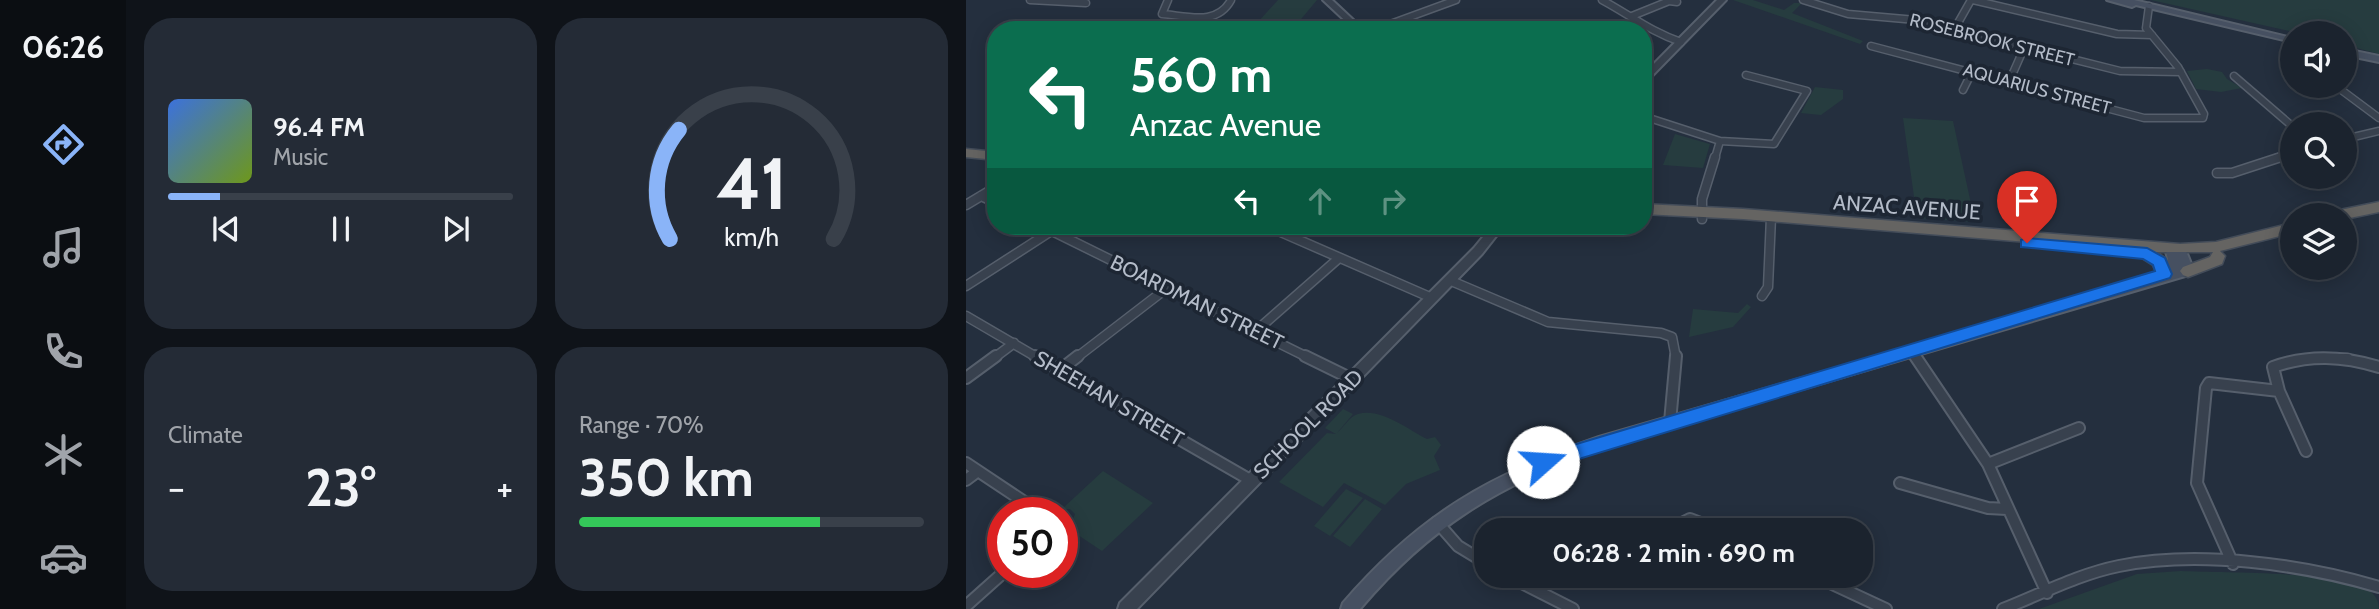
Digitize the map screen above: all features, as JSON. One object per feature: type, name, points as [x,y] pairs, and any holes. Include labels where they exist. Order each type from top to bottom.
[{"type":"highway","points":[[966,153],[987,155]]},
{"type":"highway","points":[[966,162],[987,163]]},
{"type":"highway","points":[[2357,212],[2379,207]]},
{"type":"highway","name":"ANZAC AVENUE","points":[[1652,210],[1986,237],[2179,256]]},
{"type":"highway","name":"ANZAC AVENUE","points":[[1652,215],[1702,215]]},
{"type":"highway","points":[[2357,222],[2379,216]]},
{"type":"highway","name":"ANZAC AVENUE","points":[[1986,237],[2179,256],[2280,231]]},
{"type":"highway","points":[[2179,256],[2217,260],[2218,256],[2280,241]]},
{"type":"highway","points":[[2147,254],[2160,262],[2160,277]]},
{"type":"main road","points":[[2111,0],[2280,37]]},
{"type":"main road","points":[[2124,0],[2148,7]]},
{"type":"main road","points":[[2357,54],[2379,59]]},
{"type":"main road","points":[[2160,277],[2165,279],[2179,256]]},
{"type":"main road","points":[[1349,609],[1393,560],[1437,522],[1494,484],[1530,467],[1670,422],[2160,277],[2172,269],[2179,256]]},
{"type":"street","points":[[1030,0],[1086,3]]},
{"type":"street","points":[[1168,0],[1161,11],[1163,15],[1213,18],[1224,13],[1231,0]]},
{"type":"street","points":[[1329,2],[1340,0]]},
{"type":"street","points":[[1399,21],[1456,0]]},
{"type":"street","points":[[1602,0],[1639,21]]},
{"type":"street","points":[[1632,16],[1669,0],[1677,2]]},
{"type":"street","points":[[1652,71],[1722,0]]},
{"type":"street","name":"ROSEBROOK STREET","points":[[1803,0],[1848,14],[1905,18],[2125,72],[2181,72]]},
{"type":"street","points":[[1954,30],[1972,0],[2117,34],[2152,35]]},
{"type":"street","points":[[1329,2],[1350,21]]},
{"type":"street","points":[[2148,7],[2145,24],[2181,72]]},
{"type":"street","points":[[1652,31],[1681,42]]},
{"type":"street","name":"AQUARIUS STREET","points":[[1871,46],[2150,119],[2204,118],[2181,72]]},
{"type":"street","points":[[2009,82],[2024,48]]},
{"type":"street","points":[[1964,90],[1972,72]]},
{"type":"street","points":[[1652,119],[1720,141],[1769,144],[1777,142],[1807,90],[1746,75]]},
{"type":"street","points":[[2234,76],[2280,116]]},
{"type":"street","points":[[2352,98],[2379,118]]},
{"type":"street","points":[[2357,136],[2379,131]]},
{"type":"street","points":[[1702,215],[1702,199],[1720,141]]},
{"type":"street","points":[[2217,173],[2232,173],[2280,157]]},
{"type":"street","points":[[966,205],[987,192]]},
{"type":"street","points":[[981,196],[987,199]]},
{"type":"street","points":[[1762,296],[1768,287],[1771,220]]},
{"type":"street","points":[[966,286],[1044,235]]},
{"type":"street","name":"BOARDMAN STREET","points":[[1068,235],[1167,288],[1352,379]]},
{"type":"street","points":[[1288,235],[1432,298]]},
{"type":"street","name":"SCHOOL ROAD","points":[[1126,609],[1492,235]]},
{"type":"street","name":"SCHOOL ROAD","points":[[1490,238],[1494,235]]},
{"type":"street","points":[[1256,331],[1339,257]]},
{"type":"street","points":[[1449,280],[1548,322],[1661,333],[1672,337],[1676,347],[1670,422]]},
{"type":"street","points":[[1060,370],[1167,288]]},
{"type":"street","name":"SHEEHAN STREET","points":[[966,316],[1252,481]]},
{"type":"street","points":[[966,378],[1014,343]]},
{"type":"street","points":[[1912,352],[1988,464],[2047,593]]},
{"type":"street","points":[[2306,451],[2279,391],[2273,367],[2279,362],[2345,357],[2379,367]]},
{"type":"street","points":[[2233,564],[2197,483],[2206,388],[2209,383],[2221,382],[2279,391]]},
{"type":"street","points":[[1988,464],[2079,428]]},
{"type":"street","points":[[966,463],[1017,497]]},
{"type":"street","points":[[966,480],[978,471]]},
{"type":"street","points":[[1900,483],[1988,509],[2007,509]]},
{"type":"street","points":[[1437,522],[1458,546],[1474,556]]},
{"type":"street","points":[[2003,609],[2117,567],[2145,563],[2233,564],[2324,571],[2379,587]]},
{"type":"street","points":[[966,606],[987,587]]},
{"type":"street","points":[[1532,588],[1573,609]]},
{"type":"street","points":[[1841,588],[1886,609]]},
{"type":"green space","points":[[1278,0],[1317,0],[1300,21],[1259,21]]},
{"type":"green space","points":[[1733,0],[1753,0],[1784,10],[1794,3],[1802,3],[1792,13],[1863,41],[1860,44]]},
{"type":"green space","points":[[2151,0],[2379,0],[2379,54],[2357,48],[2357,21],[2280,21],[2280,29]]},
{"type":"green space","points":[[2207,69],[2222,72],[2227,79],[2242,88],[2221,92],[2196,89],[2187,71]]},
{"type":"green space","points":[[1815,87],[1843,90],[1843,99],[1821,115],[1801,113]]},
{"type":"green space","points":[[1903,118],[1953,121],[1975,222],[1917,218]]},
{"type":"green space","points":[[1675,134],[1710,144],[1703,168],[1663,165]]},
{"type":"green space","points":[[1747,304],[1751,307],[1733,327],[1689,337],[1693,309],[1738,313]]},
{"type":"green space","points":[[1343,409],[1353,414],[1337,433],[1352,417],[1367,413],[1385,416],[1427,439],[1435,437],[1441,445],[1434,456],[1440,470],[1406,484],[1385,505],[1344,483],[1323,507],[1279,482],[1327,433],[1336,434],[1325,428]]},
{"type":"green space","points":[[1103,471],[1153,503],[1102,551],[1078,535],[1078,497],[1075,497]]},
{"type":"green space","points":[[1346,489],[1363,498],[1330,536],[1314,526]]},
{"type":"green space","points":[[1365,499],[1382,509],[1350,547],[1333,536]]},
{"type":"green space","points":[[2181,571],[2304,576],[2350,582],[2371,592],[2377,599],[2379,609],[2039,609],[2137,574]]},
{"type":"route","points":[[1543,462],[1623,436],[2135,286],[2164,274],[2160,262],[2147,254],[2027,243]]}]
